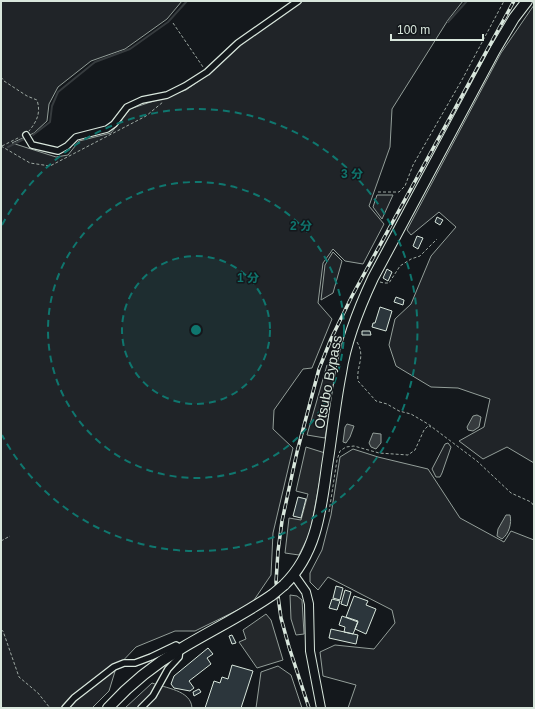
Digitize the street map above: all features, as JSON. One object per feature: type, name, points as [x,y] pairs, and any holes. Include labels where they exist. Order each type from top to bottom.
[{"type":"highway","name":"Otsubo Bypass","points":[[108,708],[116,698],[145,673],[180,648],[249,611],[272,595],[294,575],[306,556],[314,537],[320,514],[341,371],[349,338],[360,304],[494,50],[514,18],[527,1]]},
{"type":"street","points":[[26,135],[32,145],[58,151],[67,146],[76,137],[107,129],[114,124],[127,107],[142,100],[167,95],[207,72],[238,43],[298,1]]},
{"type":"street","points":[[294,575],[306,592],[309,604],[310,651],[321,708]]},
{"type":"street","points":[[65,708],[74,698],[114,666],[124,663],[135,663],[176,645],[180,648],[179,657],[168,669],[153,696],[141,708]]},
{"type":"path","points":[[378,192],[399,192],[405,186],[413,164],[463,78],[504,1]]},
{"type":"path","points":[[173,23],[207,72]]},
{"type":"path","points":[[1,77],[4,81],[27,96],[37,100],[40,108],[38,119],[26,135],[1,146]]},
{"type":"path","points":[[373,278],[384,283],[389,283],[400,266],[411,259],[420,256],[437,239]]},
{"type":"path","points":[[349,338],[356,339],[362,357],[358,381],[376,401],[387,404],[399,411],[411,414],[432,427],[477,461],[511,493],[530,502],[534,506]]},
{"type":"path","points":[[320,514],[327,514],[329,511],[337,460],[340,452],[346,447],[354,446],[380,453],[408,455],[415,450],[424,430],[428,426],[432,427]]},
{"type":"path","points":[[1,541],[10,536]]},
{"type":"path","points":[[1,630],[3,631],[19,677],[38,693],[50,708]]},
{"type":"shaded area","points":[[1,1],[182,1],[167,19],[125,49],[91,61],[58,87],[49,104],[47,121],[34,133],[12,143],[56,157],[68,155],[79,141],[111,133],[130,109],[186,90],[210,73],[239,45],[302,1],[463,1],[448,20],[392,109],[390,147],[369,206],[384,224],[363,264],[345,261],[333,249],[323,263],[318,303],[332,319],[312,368],[303,369],[274,410],[273,429],[293,448],[273,533],[271,575],[252,603],[195,631],[175,631],[136,647],[116,668],[109,691],[92,708],[1,708]]},
{"type":"shaded area","points":[[534,5],[534,463],[507,447],[483,459],[459,441],[484,427],[490,399],[458,388],[431,387],[396,366],[389,345],[395,319],[411,304],[431,256],[456,227],[439,212],[411,235],[407,230],[501,53]]},
{"type":"shaded area","points":[[377,195],[393,195],[382,219],[373,207]]},
{"type":"shaded area","points":[[333,252],[342,261],[333,293],[321,300],[325,265]]},
{"type":"shaded area","points":[[327,365],[337,368],[325,438],[307,435]]},
{"type":"shaded area","points":[[477,415],[481,417],[479,427],[473,431],[468,430],[467,427],[473,416]]},
{"type":"shaded area","points":[[347,424],[354,426],[346,443],[343,442],[345,427]]},
{"type":"shaded area","points":[[373,433],[381,434],[381,443],[376,449],[371,447],[369,443]]},
{"type":"shaded area","points":[[448,443],[451,447],[442,473],[440,477],[436,477],[432,469],[445,444]]},
{"type":"shaded area","points":[[306,447],[325,453],[310,533],[299,555],[285,553],[289,518],[301,520],[308,494],[296,491]]},
{"type":"shaded area","points":[[353,449],[378,457],[428,469],[460,518],[504,542],[511,531],[534,540],[534,708],[348,708],[356,685],[323,676],[320,652],[335,645],[374,649],[395,623],[392,610],[328,577],[318,590],[310,582],[310,573],[322,550],[331,515],[340,457]]},
{"type":"shaded area","points":[[506,515],[510,515],[510,525],[508,531],[502,539],[497,536],[498,529]]},
{"type":"shaded area","points":[[290,595],[297,596],[302,600],[304,634],[296,635],[291,619]]},
{"type":"shaded area","points":[[266,614],[271,620],[283,660],[257,668],[239,642],[246,639],[243,630]]},
{"type":"shaded area","points":[[278,666],[291,675],[302,708],[256,708],[261,672]]},
{"type":"shaded area","points":[[152,683],[182,693],[191,702],[192,708],[125,708]]},
{"type":"building","points":[[437,217],[443,220],[440,225],[435,222]]},
{"type":"building","points":[[417,236],[423,238],[418,249],[413,246]]},
{"type":"building","points":[[387,269],[392,272],[388,281],[383,278]]},
{"type":"building","points":[[396,297],[404,300],[403,305],[394,302]]},
{"type":"building","points":[[380,307],[392,311],[386,331],[372,327],[373,323],[375,323]]},
{"type":"building","points":[[362,331],[370,331],[371,335],[362,335]]},
{"type":"building","points":[[298,497],[306,499],[301,518],[293,516]]},
{"type":"building","points":[[336,586],[343,588],[340,600],[333,598]]},
{"type":"building","points":[[345,590],[351,592],[347,606],[341,604]]},
{"type":"building","points":[[354,596],[368,601],[366,605],[376,609],[366,634],[355,629],[358,621],[346,617]]},
{"type":"building","points":[[332,599],[340,601],[337,610],[329,608]]},
{"type":"building","points":[[342,616],[358,622],[353,634],[344,632],[345,627],[339,625]]},
{"type":"building","points":[[331,629],[358,635],[356,644],[329,638]]},
{"type":"building","points":[[232,635],[236,643],[232,644],[229,636]]},
{"type":"building","points":[[208,648],[213,654],[207,658],[211,664],[189,681],[194,688],[190,691],[174,688],[171,684],[174,676]]},
{"type":"building","points":[[232,665],[253,671],[241,708],[205,708],[214,681],[220,683],[222,677],[228,679]]},
{"type":"building","points":[[199,689],[201,692],[194,696],[193,692]]},
{"type":"waterway","points":[[33,135],[50,122],[52,106],[58,92],[95,62],[130,49],[168,22],[187,1]]},
{"type":"waterway","points":[[448,22],[467,1]]},
{"type":"waterway","points":[[8,147],[24,139]]},
{"type":"railway","points":[[309,708],[281,618],[276,582],[282,521],[297,452],[319,369],[331,339],[352,296],[514,1]]}]
